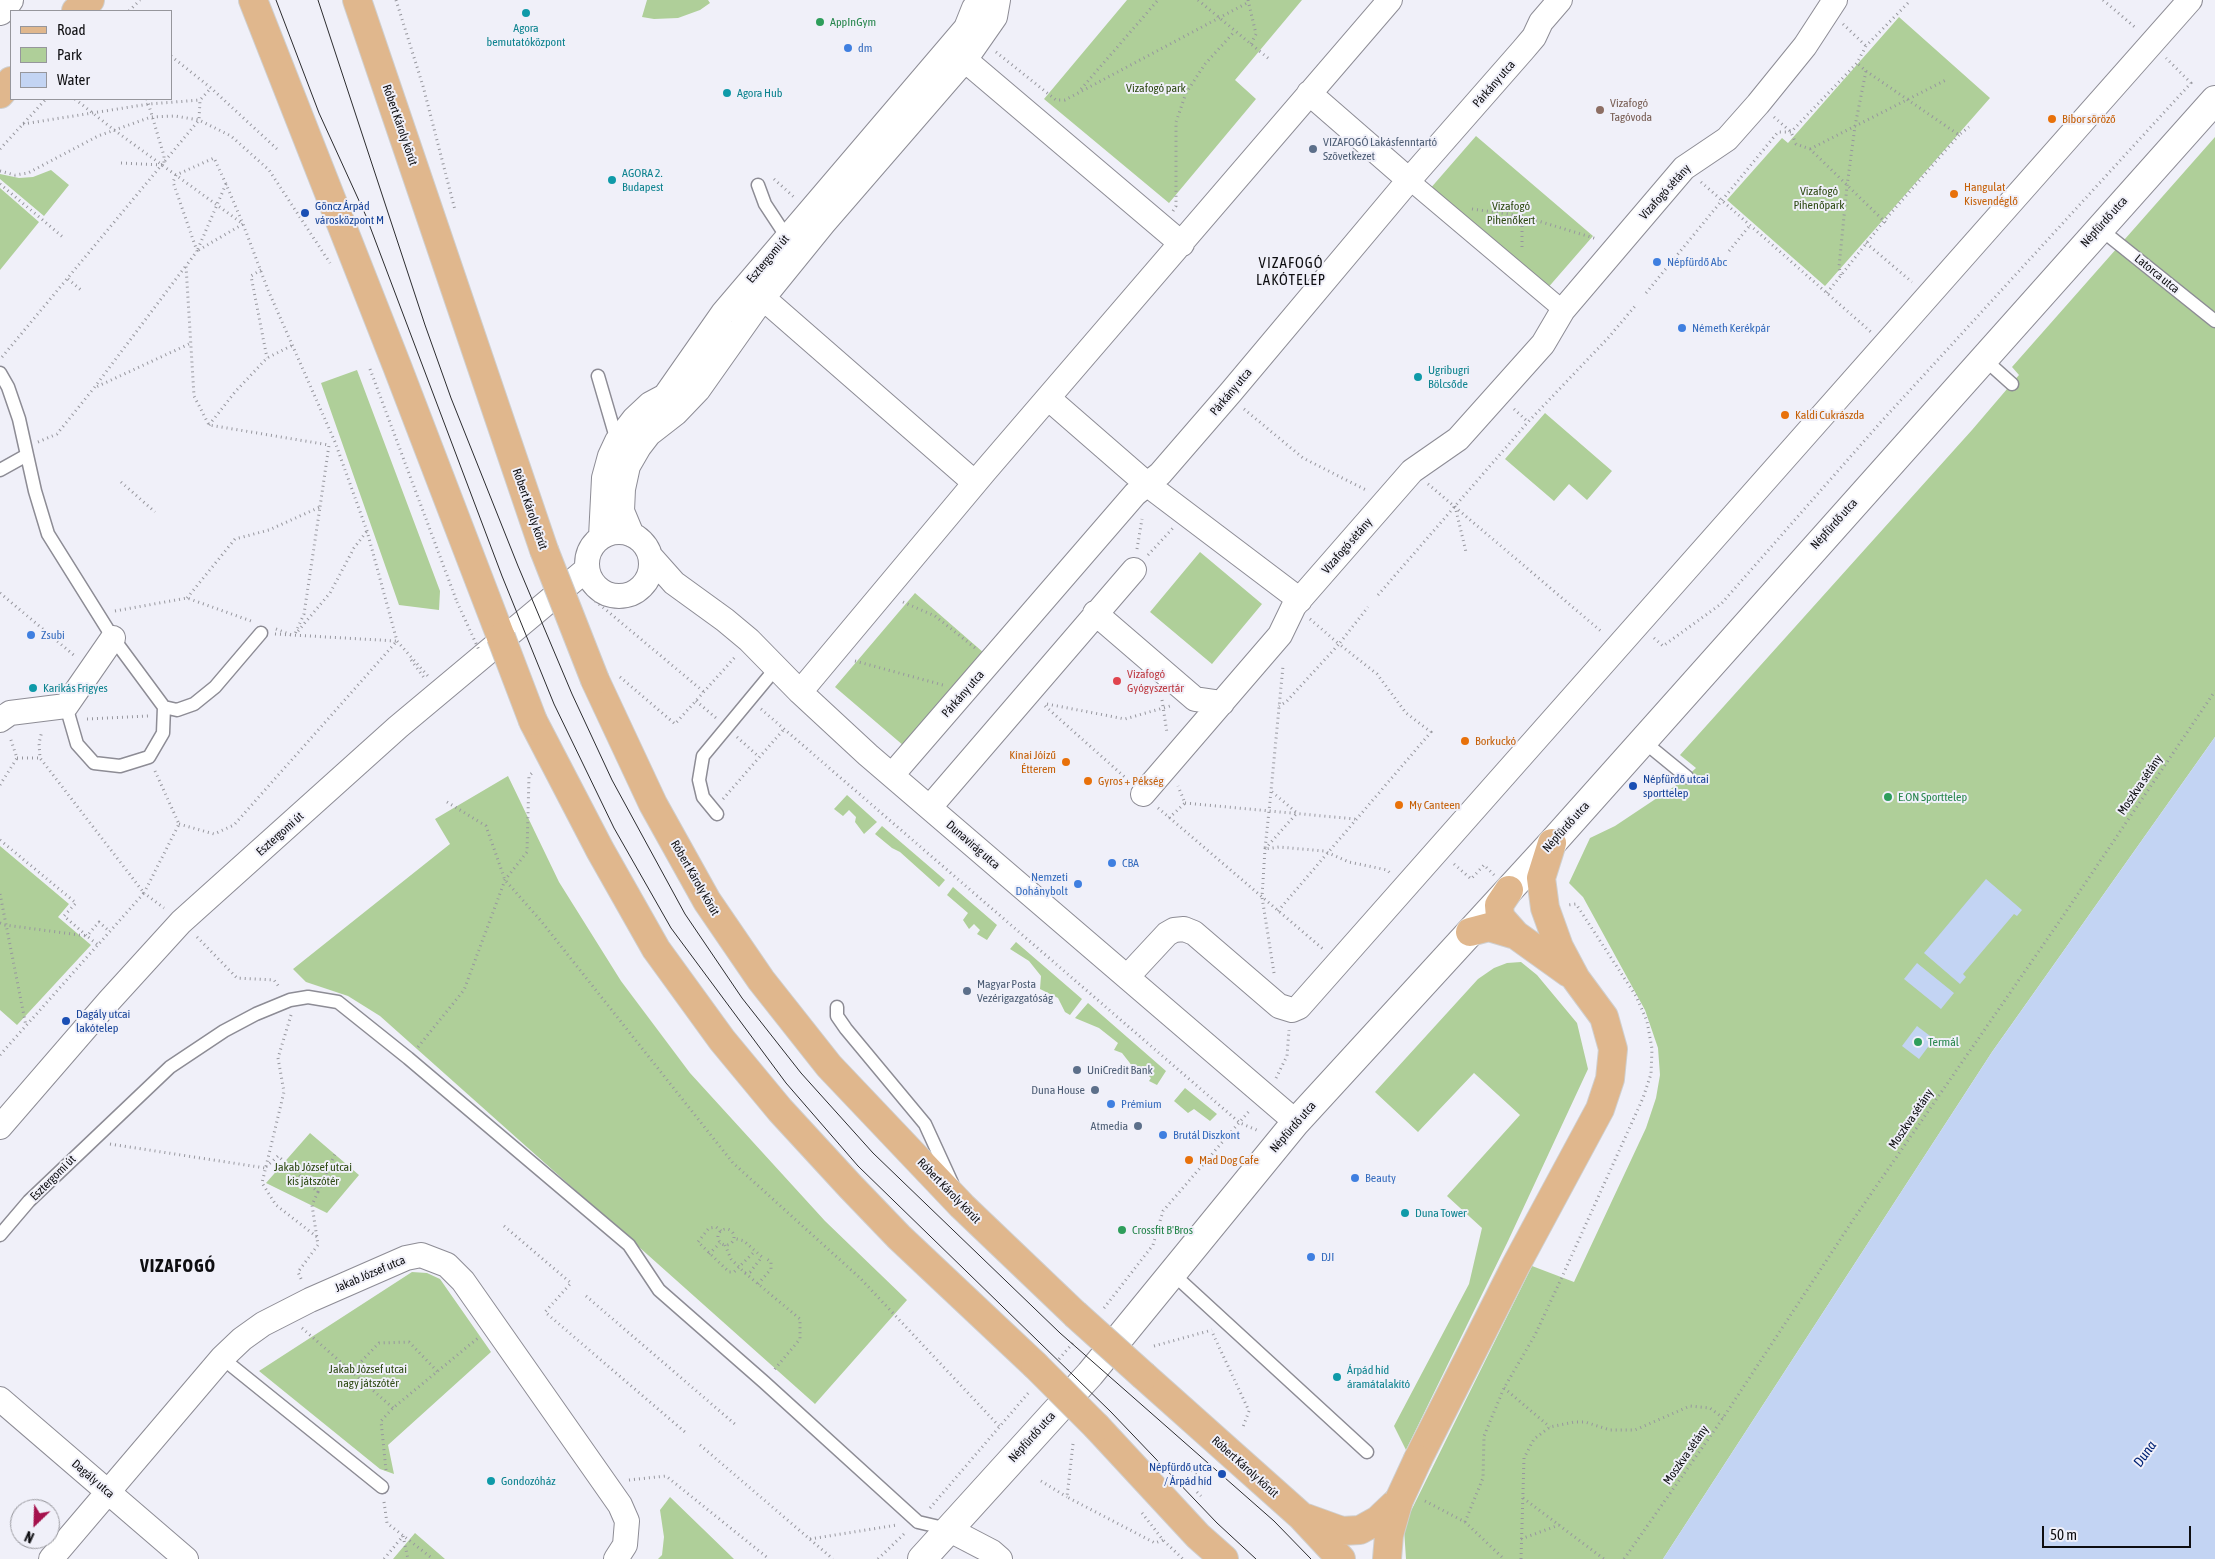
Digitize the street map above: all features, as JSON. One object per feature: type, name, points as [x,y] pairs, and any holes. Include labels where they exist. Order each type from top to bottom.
[{"type":"main road","points":[[67,10],[75,0]]},
{"type":"main road","points":[[77,10],[90,0]]},
{"type":"main road","name":"Róbert Károly körút","points":[[357,0],[544,550],[607,678],[653,804],[707,901],[761,980],[829,1066],[1076,1327],[1144,1376],[1301,1516],[1340,1559]]},
{"type":"main road","points":[[252,4],[397,366],[533,721],[600,850],[656,949],[722,1040],[780,1110],[850,1186],[1097,1427],[1198,1536],[1224,1559]]},
{"type":"main road","points":[[0,94],[10,82]]},
{"type":"main road","points":[[1386,1559],[1388,1535],[1411,1500],[1418,1459],[1516,1265],[1600,1109],[1610,1079],[1613,1049],[1604,1017],[1576,978],[1559,947],[1545,908],[1541,878],[1552,843]]},
{"type":"main road","points":[[1509,890],[1499,905],[1500,917],[1516,935],[1576,978]]},
{"type":"main road","points":[[1470,932],[1489,927],[1516,935]]},
{"type":"main road","points":[[1301,1516],[1342,1531],[1360,1530],[1411,1500]]},
{"type":"main road","points":[[1198,1536],[1214,1559]]},
{"type":"street","points":[[0,11],[9,0]]},
{"type":"street","name":"Esztergomi út","points":[[650,556],[643,543],[632,535],[622,510],[623,489],[628,466],[649,434],[676,412],[698,390],[764,298],[793,245],[808,211],[966,28],[974,8],[982,0]]},
{"type":"street","name":"Esztergomi út","points":[[601,537],[604,478],[610,456],[617,441],[634,419],[650,404],[666,396],[723,313],[793,245],[965,60],[995,17],[998,0]]},
{"type":"street","points":[[800,692],[1048,398],[1173,237],[1310,93],[1390,0]]},
{"type":"street","name":"Párkány utca","points":[[892,775],[1135,494],[1160,474],[1231,392],[1409,180],[1534,37],[1541,22],[1560,0]]},
{"type":"street","points":[[1127,977],[1167,934],[1174,930],[1184,929],[1194,932],[1285,1008],[1299,1007],[2190,0]]},
{"type":"street","name":"Vizafogó sétány","points":[[1143,794],[1280,635],[1297,603],[1412,470],[1458,439],[1543,344],[1563,310],[1684,168],[1727,139],[1758,104],[1805,46],[1826,3]]},
{"type":"street","points":[[965,60],[1173,237]]},
{"type":"street","points":[[1310,93],[1409,180],[1563,310]]},
{"type":"street","name":"Népfürdő utca","points":[[922,1559],[1090,1374],[1296,1122],[1552,843],[2215,100]]},
{"type":"street","name":"Esztergomi út","points":[[764,298],[975,483]]},
{"type":"street","points":[[1048,398],[1148,485],[1297,603]]},
{"type":"street","points":[[632,535],[616,532],[601,537],[592,545],[587,556],[590,577],[601,592],[619,597],[637,591],[649,576],[650,556]]},
{"type":"street","name":"Dunavirág utca","points":[[650,556],[674,584],[725,620],[749,640],[800,692],[892,775],[1296,1122]]},
{"type":"street","points":[[930,808],[1134,570]]},
{"type":"street","name":"Esztergomi út","points":[[0,1127],[108,1001],[181,922],[471,664],[590,577]]},
{"type":"street","name":"Dunavirág utca","points":[[637,591],[670,595],[725,620]]},
{"type":"street","points":[[1095,614],[1195,699],[1222,703]]},
{"type":"street","points":[[0,720],[10,713],[66,706],[113,638]]},
{"type":"street","name":"Jakab József utca","points":[[51,1559],[222,1358],[242,1339],[310,1300],[406,1258],[421,1255],[447,1265],[463,1281],[620,1505],[627,1521],[625,1545],[616,1559]]},
{"type":"street","name":"Dagály utca","points":[[0,1399],[186,1559]]},
{"type":"street","points":[[948,1529],[992,1552],[1000,1559]]},
{"type":"lane","points":[[758,185],[765,204],[793,245]]},
{"type":"lane","name":"Latorca utca","points":[[2099,228],[2215,321]]},
{"type":"lane","points":[[1983,358],[2012,384]]},
{"type":"lane","points":[[0,374],[11,395],[48,534],[113,638],[164,707],[163,733],[149,757],[120,766],[94,763],[77,744],[66,706]]},
{"type":"lane","points":[[598,376],[617,441],[628,466]]},
{"type":"lane","points":[[0,470],[26,451]]},
{"type":"lane","points":[[164,707],[177,710],[194,704],[216,687],[262,628]]},
{"type":"lane","points":[[715,812],[703,797],[699,780],[702,756],[776,668]]},
{"type":"lane","points":[[1643,741],[1687,777]]},
{"type":"lane","name":"Esztergomi út","points":[[0,1235],[29,1201],[170,1067],[224,1031],[256,1014],[290,1000],[308,997],[338,1002],[408,1058]]},
{"type":"lane","points":[[837,1007],[837,1016],[846,1029],[924,1124],[962,1206]]},
{"type":"lane","points":[[408,1058],[629,1245],[659,1290],[764,1382],[918,1522],[948,1529]]},
{"type":"lane","points":[[1172,1273],[1367,1452]]},
{"type":"lane","points":[[222,1358],[382,1487]]},
{"type":"path","points":[[130,10],[140,0]]},
{"type":"path","points":[[396,0],[423,86],[456,212]]},
{"type":"path","points":[[1079,92],[1158,0]]},
{"type":"path","points":[[1198,0],[1269,59]]},
{"type":"path","points":[[1637,624],[1664,646],[1721,604],[1880,423],[2192,83],[2152,43],[2103,0]]},
{"type":"path","points":[[994,50],[1056,100],[1065,100],[1247,1],[1256,34],[1251,44]]},
{"type":"path","points":[[1646,293],[1778,132],[1791,132],[1857,62],[1866,46],[1908,2]]},
{"type":"path","points":[[1826,3],[1866,46]]},
{"type":"path","points":[[1173,237],[1176,206],[1176,122],[1186,93],[1205,64],[1235,31]]},
{"type":"path","points":[[172,57],[211,88],[277,149]]},
{"type":"path","points":[[1857,62],[1866,71],[1959,135]]},
{"type":"path","points":[[1841,275],[1839,267],[1847,186],[1855,126],[1866,71]]},
{"type":"path","points":[[1810,149],[1946,80]]},
{"type":"path","points":[[0,359],[164,165],[199,120],[200,100],[211,88]]},
{"type":"path","points":[[0,149],[45,100]]},
{"type":"path","points":[[76,100],[114,130],[243,224]]},
{"type":"path","points":[[147,100],[164,156],[164,165]]},
{"type":"path","points":[[23,124],[148,104],[200,100]]},
{"type":"path","points":[[1758,104],[1791,132],[1796,144],[1810,149],[1886,222]]},
{"type":"path","points":[[0,171],[15,175],[28,173],[98,136],[151,116],[175,116],[199,120],[231,136],[269,170],[333,267]]},
{"type":"path","points":[[1827,293],[1866,244],[1959,135],[1969,126]]},
{"type":"path","points":[[197,251],[173,182],[176,174],[214,158],[335,442],[367,531],[396,641],[440,693]]},
{"type":"path","points":[[121,162],[164,165]]},
{"type":"path","points":[[1684,168],[1751,224],[1884,344]]},
{"type":"path","points":[[774,179],[808,211]]},
{"type":"path","points":[[0,184],[64,238]]},
{"type":"path","points":[[26,451],[57,434],[186,266],[197,251],[226,184]]},
{"type":"path","points":[[1442,208],[1449,206],[1522,216],[1608,242],[1615,248]]},
{"type":"path","points":[[1518,272],[1522,268],[1522,216]]},
{"type":"path","points":[[197,251],[243,224]]},
{"type":"path","points":[[1729,251],[1751,224]]},
{"type":"path","points":[[1866,244],[1928,295]]},
{"type":"path","points":[[186,266],[189,344],[194,396],[209,426]]},
{"type":"path","points":[[261,270],[251,276],[268,358]]},
{"type":"path","points":[[68,279],[82,291]]},
{"type":"path","points":[[1378,595],[1528,422],[1608,338],[1636,305]]},
{"type":"path","points":[[94,388],[189,344]]},
{"type":"path","points":[[209,426],[234,392],[268,358],[293,345]]},
{"type":"path","points":[[367,360],[457,602]]},
{"type":"path","points":[[1231,392],[1236,402],[1303,458],[1372,493],[1384,503]]},
{"type":"path","points":[[209,426],[329,445],[335,442]]},
{"type":"path","points":[[294,636],[304,614],[329,445]]},
{"type":"path","points":[[1412,470],[1618,646]]},
{"type":"path","points":[[121,482],[155,512]]},
{"type":"path","points":[[1134,570],[1148,485]]},
{"type":"path","points":[[1455,506],[1466,552]]},
{"type":"path","points":[[187,598],[235,539],[269,530],[320,507]]},
{"type":"path","points":[[1134,570],[1186,514]]},
{"type":"path","points":[[294,636],[330,594],[354,548],[367,531]]},
{"type":"path","points":[[590,577],[593,599],[704,692]]},
{"type":"path","points":[[0,593],[91,670]]},
{"type":"path","points":[[883,593],[935,616],[991,661]]},
{"type":"path","points":[[100,617],[108,613],[187,598],[262,628],[294,636],[396,641]]},
{"type":"path","points":[[1278,911],[1431,732],[1406,713],[1377,674],[1339,644],[1297,603]]},
{"type":"path","points":[[1279,706],[1286,702],[1339,644],[1366,608]]},
{"type":"path","points":[[262,628],[294,636]]},
{"type":"path","points":[[607,678],[675,724],[749,640]]},
{"type":"path","points":[[149,757],[180,824],[214,834],[234,825],[396,641]]},
{"type":"path","points":[[824,663],[848,659],[966,691]]},
{"type":"path","points":[[1102,1310],[1153,1245],[1163,1211],[1280,1073],[1287,1056],[1285,1008],[1262,897],[1268,810],[1283,661]]},
{"type":"path","points":[[1160,669],[1162,708],[1171,762],[1185,803]]},
{"type":"path","name":"Moszkva sétány","points":[[1624,1559],[1723,1418],[1855,1217],[2059,922],[2215,691]]},
{"type":"path","points":[[750,699],[1240,1122],[1256,1129],[1276,1146]]},
{"type":"path","points":[[1195,699],[1125,719],[1042,703],[1169,818],[1338,962]]},
{"type":"path","points":[[43,729],[39,743],[40,758],[144,893]]},
{"type":"path","points":[[715,812],[784,729]]},
{"type":"path","points":[[17,758],[40,758]]},
{"type":"path","points":[[408,1058],[464,990],[505,880],[527,852],[529,776],[534,771]]},
{"type":"path","points":[[1271,791],[1297,813]]},
{"type":"path","points":[[447,802],[469,818],[486,826],[505,880],[541,921],[733,1163],[860,1278],[999,1426]]},
{"type":"path","points":[[1169,818],[1185,803],[1356,819]]},
{"type":"path","points":[[1265,849],[1297,813]]},
{"type":"path","points":[[0,1055],[144,893],[180,824]]},
{"type":"path","points":[[0,840],[76,902],[64,916],[98,945]]},
{"type":"path","points":[[1265,849],[1279,847],[1327,853],[1349,862],[1387,870],[1406,886]]},
{"type":"path","points":[[0,894],[26,1026]]},
{"type":"path","points":[[87,936],[99,922],[110,931]]},
{"type":"path","points":[[181,922],[238,978],[274,980],[290,1000],[292,1018],[278,1058],[284,1092],[262,1183],[276,1205],[317,1237]]},
{"type":"path","points":[[0,923],[5,926],[87,936]]},
{"type":"path","points":[[90,1141],[265,1168]]},
{"type":"path","points":[[310,1300],[298,1272],[318,1245],[312,1205],[336,1154]]},
{"type":"path","points":[[265,1168],[278,1156],[318,1192]]},
{"type":"path","points":[[504,1226],[572,1284],[545,1312],[686,1434]]},
{"type":"path","points":[[725,1245],[733,1238],[734,1233],[730,1229],[721,1231],[713,1226],[698,1240],[699,1246],[729,1272],[734,1272],[755,1251]]},
{"type":"path","points":[[720,1243],[718,1239],[721,1231]]},
{"type":"path","points":[[733,1238],[744,1241],[762,1257],[762,1260],[750,1272],[745,1273]]},
{"type":"path","points":[[720,1243],[725,1245],[731,1259],[745,1273],[800,1319],[800,1339],[764,1382]]},
{"type":"path","points":[[709,1254],[720,1243]]},
{"type":"path","points":[[758,1284],[771,1269],[772,1261],[767,1259],[769,1257]]},
{"type":"path","points":[[586,1296],[736,1425]]},
{"type":"path","points":[[287,1312],[310,1338],[393,1408]]},
{"type":"path","points":[[1154,1346],[1211,1331],[1222,1318]]},
{"type":"path","points":[[433,1559],[386,1523],[382,1487],[387,1472],[381,1421],[393,1408],[494,1326]]},
{"type":"path","points":[[878,1559],[918,1522],[999,1426],[1076,1327]]},
{"type":"path","points":[[351,1372],[379,1343],[409,1342],[438,1372]]},
{"type":"path","points":[[1217,1342],[1249,1411],[1243,1427]]},
{"type":"path","points":[[1504,1388],[1550,1427]]},
{"type":"path","points":[[1521,1559],[1524,1458],[1534,1440],[1550,1427],[1574,1422],[1586,1422],[1610,1430],[1635,1430],[1690,1406],[1710,1408],[1723,1418]]},
{"type":"path","points":[[1067,1497],[1073,1444]]},
{"type":"path","points":[[700,1445],[833,1559]]},
{"type":"path","points":[[1188,1467],[1210,1487]]},
{"type":"path","points":[[604,1482],[666,1476],[769,1559]]},
{"type":"path","points":[[1041,1481],[1067,1497],[1155,1543],[1163,1540],[1183,1559]]},
{"type":"path","points":[[1197,1492],[1201,1496]]},
{"type":"path","points":[[1523,1498],[1604,1559]]},
{"type":"path","points":[[1411,1500],[1430,1505],[1465,1522],[1504,1559]]},
{"type":"path","points":[[809,1539],[918,1522]]},
{"type":"path","points":[[1521,1539],[1559,1525]]},
{"type":"path","points":[[384,1559],[403,1536]]},
{"type":"path","points":[[403,1536],[408,1559]]},
{"type":"green space","points":[[647,0],[708,0],[710,3],[700,10],[678,18],[654,19],[642,17]]},
{"type":"green space","name":"Vizafogó park","points":[[1127,0],[1302,0],[1235,80],[1256,99],[1169,203],[1044,99]]},
{"type":"green space","name":"Vizafogó Pihenőpark","points":[[1899,17],[1990,98],[1825,286],[1727,200],[1782,138],[1788,143]]},
{"type":"green space","name":"Vizafogó Pihenőkert","points":[[1476,136],[1593,236],[1546,290],[1429,190]]},
{"type":"green space","name":"E.ON Sporttelep","points":[[2215,137],[2215,737],[1992,1052],[1663,1559],[1406,1559],[1404,1529],[1410,1513],[1532,1266],[1574,1282],[1646,1128],[1656,1098],[1660,1075],[1658,1048],[1645,1010],[1583,897],[1569,883],[1590,838],[1615,826],[1681,782],[1696,768],[1680,755],[1972,430],[2019,375],[2012,367]]},
{"type":"green space","points":[[51,170],[69,185],[44,216],[0,179],[0,174],[19,178],[33,177]]},
{"type":"green space","points":[[0,188],[39,222],[0,270]]},
{"type":"green space","points":[[357,370],[440,591],[439,610],[399,605],[321,383]]},
{"type":"green space","points":[[1545,413],[1612,471],[1587,500],[1569,484],[1554,501],[1505,459]]},
{"type":"green space","points":[[1200,552],[1262,604],[1212,664],[1150,612]]},
{"type":"green space","points":[[915,593],[984,653],[904,746],[835,687]]},
{"type":"green space","points":[[508,776],[559,882],[621,981],[690,1073],[825,1221],[907,1300],[815,1404],[380,1016],[348,996],[306,982],[293,969],[450,844],[435,819]]},
{"type":"green space","points":[[847,795],[877,822],[864,834],[855,822],[856,817],[849,810],[843,816],[834,809]]},
{"type":"green space","points":[[882,826],[945,880],[939,887],[900,852],[875,834]]},
{"type":"green space","points":[[0,846],[69,904],[58,917],[91,945],[17,1025],[0,1010]]},
{"type":"green space","points":[[953,887],[997,925],[987,940],[977,934],[980,930],[974,924],[969,929],[963,920],[968,913],[947,895]]},
{"type":"green space","points":[[1016,942],[1082,999],[1070,1015],[1065,1012],[1058,998],[1040,989],[1041,976],[1029,961],[1010,949]]},
{"type":"green space","points":[[1521,962],[1537,975],[1577,1023],[1588,1069],[1508,1241],[1406,1450],[1394,1426],[1469,1284],[1482,1228],[1447,1196],[1520,1115],[1474,1073],[1418,1132],[1375,1092],[1478,979],[1494,968],[1507,963]]},
{"type":"green space","points":[[1088,1003],[1166,1071],[1157,1085],[1149,1081],[1151,1078],[1144,1071],[1140,1076],[1122,1053],[1114,1050],[1118,1043],[1099,1028],[1075,1018]]},
{"type":"green space","points":[[1185,1088],[1217,1114],[1210,1121],[1194,1109],[1188,1113],[1174,1101]]},
{"type":"green space","name":"Jakab József utcai kis játszótér","points":[[310,1133],[359,1175],[327,1213],[266,1183]]},
{"type":"green space","name":"Jakab József utcai nagy játszótér","points":[[412,1272],[427,1273],[440,1279],[491,1352],[388,1445],[394,1474],[380,1469],[259,1371]]},
{"type":"green space","points":[[670,1497],[734,1559],[658,1559],[662,1555],[664,1537],[660,1510]]},
{"type":"green space","points":[[415,1533],[445,1559],[393,1559]]},
{"type":"water","name":"Duna","points":[[2215,737],[2215,1559],[1663,1559],[1992,1052]]},
{"type":"water","points":[[1986,879],[2022,910],[2017,916],[2014,914],[1963,974],[1966,977],[1960,984],[1924,953]]},
{"type":"water","points":[[1917,963],[1954,993],[1941,1009],[1904,979]]},
{"type":"water","name":"Termál","points":[[1917,1026],[1934,1039],[1919,1059],[1902,1046]]},
{"type":"tram line","points":[[276,0],[319,113],[366,216],[502,576],[554,704],[614,828],[671,928],[786,1083],[858,1166],[1111,1412],[1217,1523],[1256,1559]]},
{"type":"tram line","points":[[318,0],[425,325],[451,398],[518,566],[572,694],[612,780],[685,914],[742,998],[801,1073],[873,1153],[1060,1333],[1274,1521],[1311,1559]]},
{"type":"place","name":"Agora bemutatóközpont","points":[[526,13]]},
{"type":"place","name":"AppInGym","points":[[820,22]]},
{"type":"place","name":"dm","points":[[848,48]]},
{"type":"place","name":"Agora Hub","points":[[727,93]]},
{"type":"place","name":"Vizafogó Tagóvoda","points":[[1600,110]]},
{"type":"place","name":"Bíbor söröző","points":[[2052,119]]},
{"type":"place","name":"VIZAFOGÓ Lakásfenntartó Szövetkezet","points":[[1313,149]]},
{"type":"place","name":"AGORA 2. Budapest","points":[[612,180]]},
{"type":"place","name":"Hangulat Kisvendéglő","points":[[1954,194]]},
{"type":"place","name":"Göncz Árpád városközpont M","points":[[305,213]]},
{"type":"place","name":"Népfürdő Abc","points":[[1657,262]]},
{"type":"place","name":"Németh Kerékpár","points":[[1682,328]]},
{"type":"place","name":"Ugribugri Bölcsőde","points":[[1418,377]]},
{"type":"place","name":"Kaldi Cukrászda","points":[[1785,415]]},
{"type":"place","name":"Zsubi","points":[[31,635]]},
{"type":"place","name":"Vizafogó Gyógyszertár","points":[[1117,681]]},
{"type":"place","name":"Karikás Frigyes","points":[[33,688]]},
{"type":"place","name":"Borkuckó","points":[[1465,741]]},
{"type":"place","name":"Kínai Jóízű Étterem","points":[[1066,762]]},
{"type":"place","name":"Gyros + Pékség","points":[[1088,781]]},
{"type":"place","name":"Népfürdő utcai sporttelep","points":[[1633,786]]},
{"type":"place","name":"E.ON Sporttelep","points":[[1888,797]]},
{"type":"place","name":"My Canteen","points":[[1399,805]]},
{"type":"place","name":"CBA","points":[[1112,863]]},
{"type":"place","name":"Nemzeti Dohánybolt","points":[[1078,884]]},
{"type":"place","name":"Magyar Posta Vezérigazgatóság","points":[[967,991]]},
{"type":"place","name":"Dagály utcai lakótelep","points":[[66,1021]]},
{"type":"place","name":"Termál","points":[[1918,1042]]},
{"type":"place","name":"UniCredit Bank","points":[[1077,1070]]},
{"type":"place","name":"Duna House","points":[[1095,1090]]},
{"type":"place","name":"Prémium","points":[[1111,1104]]},
{"type":"place","name":"Atmedia","points":[[1138,1126]]},
{"type":"place","name":"Brutál Diszkont","points":[[1163,1135]]},
{"type":"place","name":"Mad Dog Cafe","points":[[1189,1160]]},
{"type":"place","name":"Beauty","points":[[1355,1178]]},
{"type":"place","name":"Duna Tower","points":[[1405,1213]]},
{"type":"place","name":"Crossfit B'Bros","points":[[1122,1230]]},
{"type":"place","name":"DJI","points":[[1311,1257]]},
{"type":"place","name":"Árpád híd áramátalakító","points":[[1337,1377]]},
{"type":"place","name":"Népfürdő utca / Árpád híd","points":[[1222,1474]]},
{"type":"place","name":"Gondozóház","points":[[491,1481]]},
{"type":"district","name":"VIZAFOGÓ LAKÓTELEP","points":[[1291,272]]},
{"type":"district","name":"VIZAFOGÓ","points":[[178,1266]]}]
